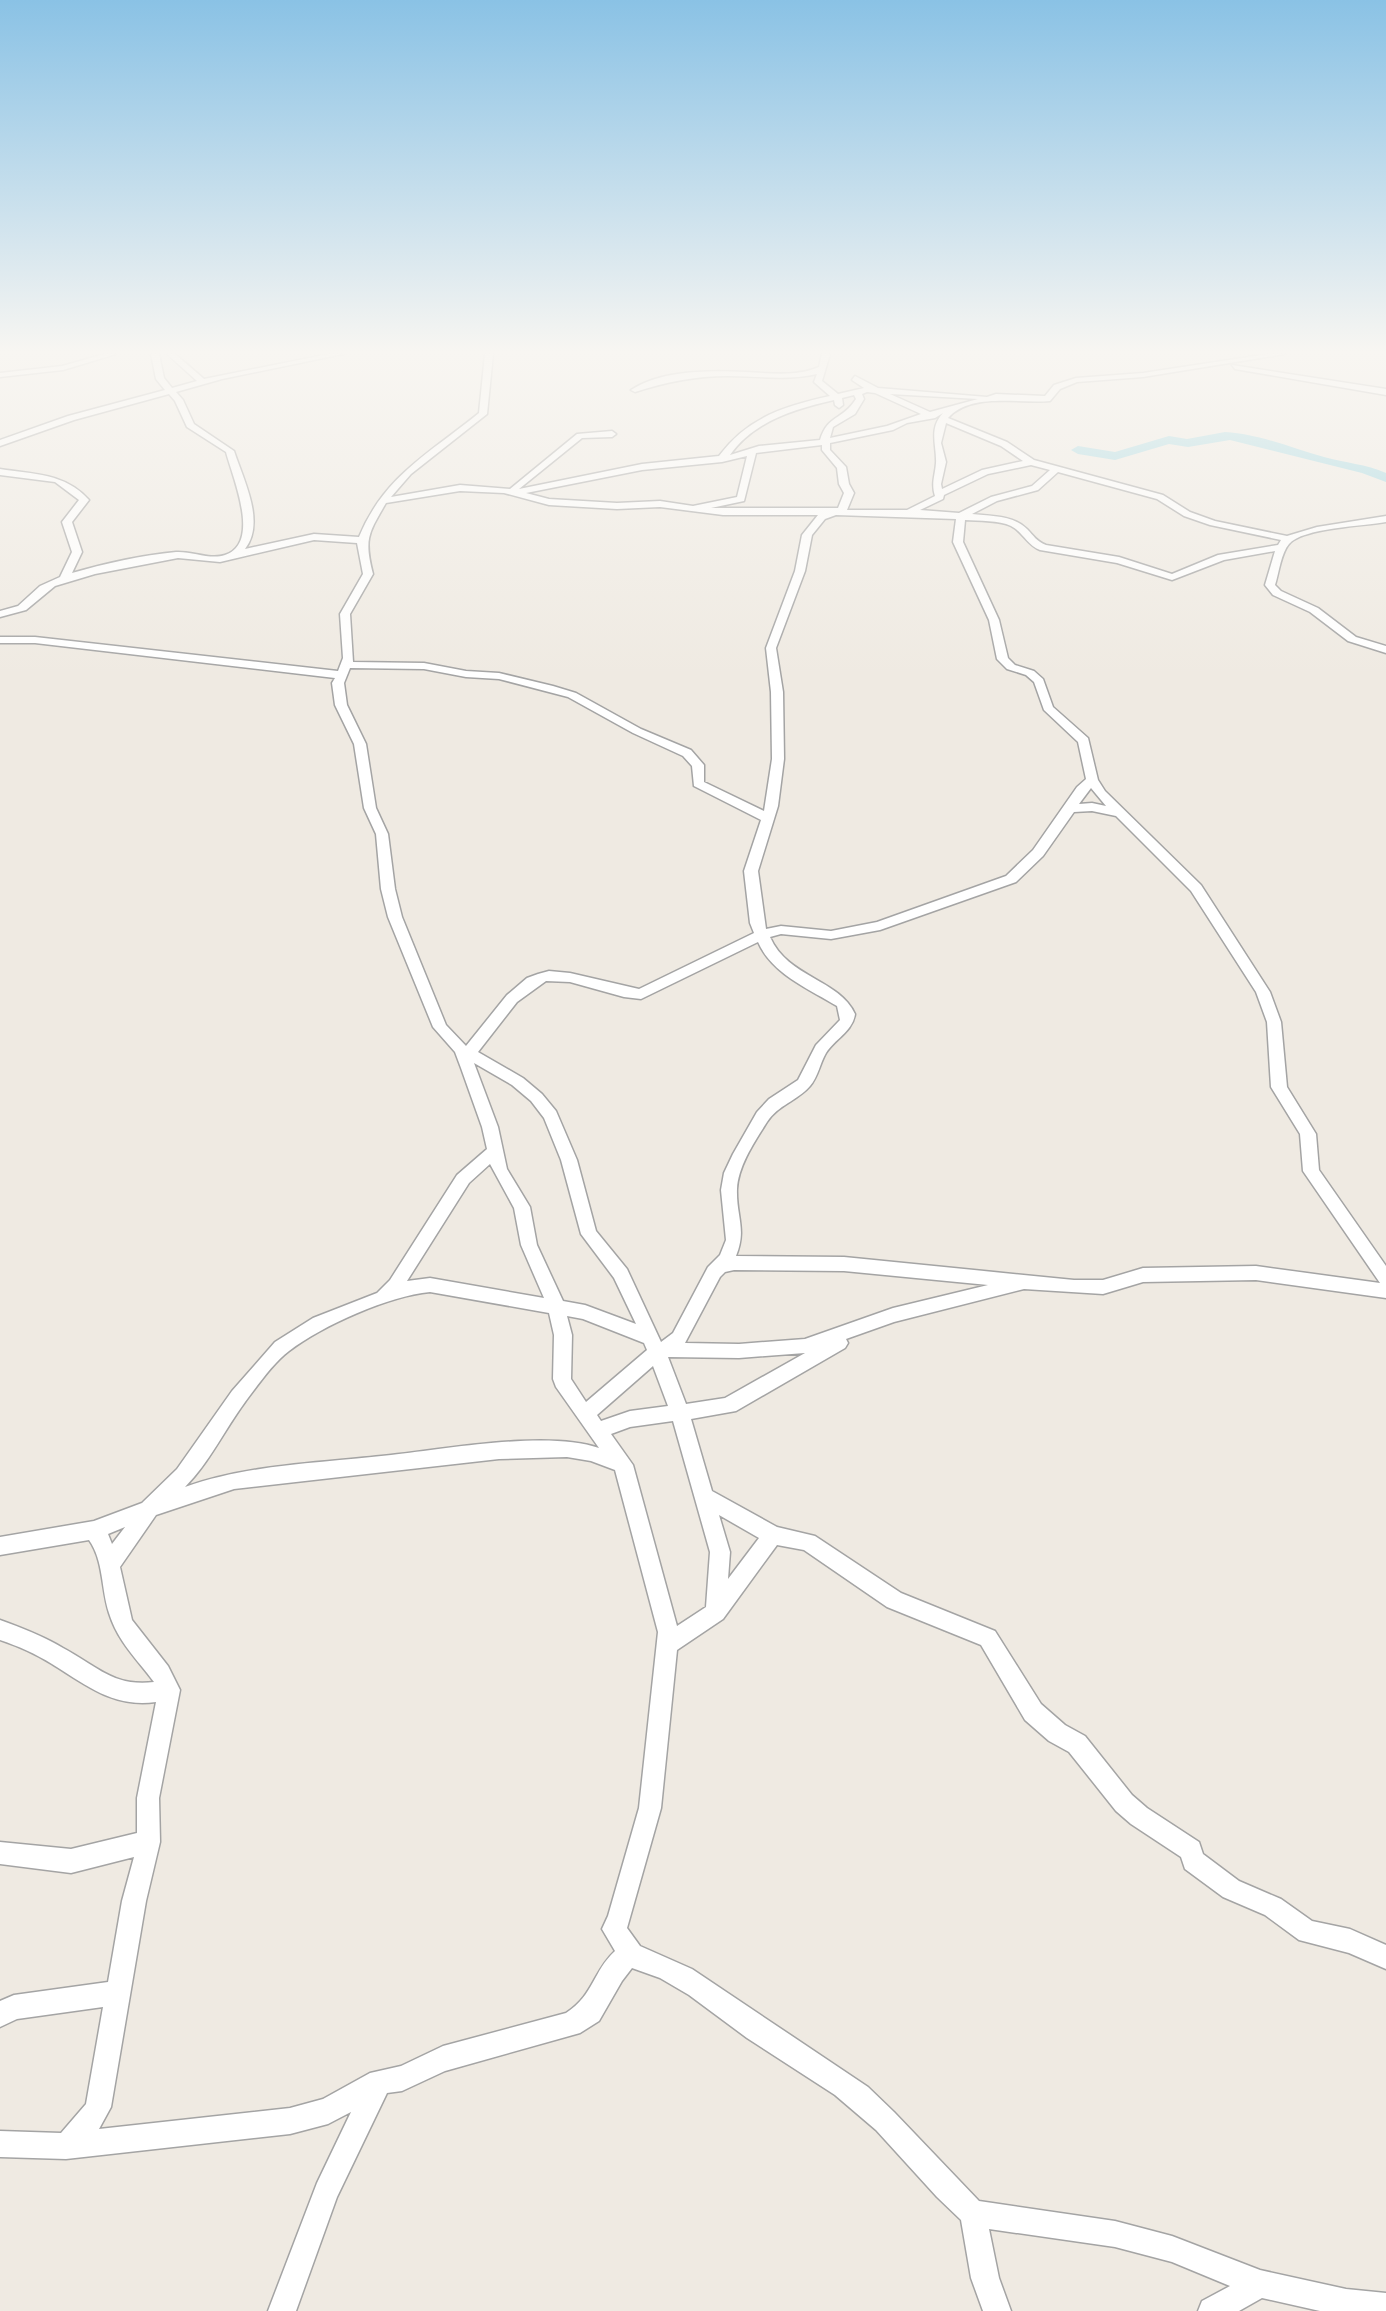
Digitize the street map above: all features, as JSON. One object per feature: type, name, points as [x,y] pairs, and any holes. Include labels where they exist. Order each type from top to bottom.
[{"type":"street","points":[[232,462],[245,492],[248,531],[236,554]]},
{"type":"street","points":[[419,462],[406,470],[383,501],[362,540],[368,574],[345,614],[345,670],[337,689],[341,705],[360,744],[370,808],[382,834],[388,889],[395,917],[440,1027],[465,1052],[514,1075],[543,1102],[563,1141],[589,1234],[621,1274],[657,1347],[680,1413],[720,1552],[716,1612]]},
{"type":"street","points":[[512,492],[549,462]]},
{"type":"street","points":[[512,492],[642,467],[694,462]]},
{"type":"street","points":[[693,509],[741,499],[750,462]]},
{"type":"street","points":[[584,1415],[657,1347],[679,1338],[727,1258],[734,1240],[729,1190],[732,1173],[741,1154],[763,1116],[774,1103],[804,1083],[821,1049],[847,1021],[848,1014],[843,1003],[778,963],[769,951],[757,923],[751,871],[772,806],[778,744],[777,692],[771,648],[800,571],[807,535],[822,517],[845,507],[849,493],[836,462]]},
{"type":"street","points":[[941,462],[936,484],[941,493]]},
{"type":"street","points":[[906,513],[985,472],[1031,462],[1133,490],[1182,515],[1286,543]]},
{"type":"street","points":[[961,516],[994,499],[1035,488],[1055,470]]},
{"type":"street","points":[[0,472],[51,478],[74,490],[84,500],[67,522],[77,552],[64,579]]},
{"type":"street","points":[[383,501],[460,488],[512,492],[549,502],[617,506],[660,504],[723,512],[961,516],[1012,522],[1034,544],[1044,548],[1119,560],[1172,577],[1222,557],[1286,543],[1304,533],[1386,519]]},
{"type":"street","points":[[961,516],[958,542],[994,620],[1005,663],[1030,673],[1039,681],[1044,701],[1069,730],[1084,741],[1092,778],[1117,813],[1196,888],[1263,992],[1274,1022],[1279,1087],[1308,1134],[1311,1171],[1386,1279]]},
{"type":"street","points":[[248,531],[362,540]]},
{"type":"street","points":[[0,614],[25,607],[41,589],[64,579],[182,554],[213,559],[314,537]]},
{"type":"street","points":[[1286,543],[1270,585],[1272,590],[1314,610],[1352,639],[1386,650]]},
{"type":"street","points":[[0,640],[35,640],[345,670],[437,667],[466,674],[499,676],[572,695],[637,731],[687,753],[698,765],[698,783],[706,790],[752,807],[766,818]]},
{"type":"street","points":[[465,1052],[506,1005],[540,977],[562,977],[627,994],[641,994],[763,934],[781,930],[831,935],[880,926],[1011,879],[1038,853],[1092,778]]},
{"type":"street","points":[[1070,809],[1092,807],[1117,813]]},
{"type":"street","points":[[465,1052],[490,1127],[499,1170],[522,1207],[529,1245],[556,1306],[563,1335],[562,1379],[584,1415],[623,1465],[665,1621],[668,1644],[650,1808],[614,1929],[632,1956]]},
{"type":"street","points":[[380,1298],[396,1285],[463,1179],[494,1151]]},
{"type":"street","points":[[720,1266],[749,1261],[844,1264],[1103,1287],[1143,1275],[1256,1273],[1386,1291]]},
{"type":"street","points":[[110,1564],[149,1509],[184,1475],[228,1411],[281,1347],[319,1323],[380,1298],[430,1285],[600,1316],[657,1347],[781,1350],[805,1346],[873,1321],[1030,1282]]},
{"type":"street","points":[[597,1432],[628,1418],[729,1405],[873,1321]]},
{"type":"street","points":[[0,1546],[94,1530],[234,1481],[463,1454],[567,1449],[591,1453],[623,1465]]},
{"type":"street","points":[[705,1497],[773,1535],[808,1542],[894,1600],[988,1638],[1033,1712],[1057,1733],[1077,1744],[1139,1816],[1191,1850],[1193,1861],[1231,1889],[1273,1907],[1307,1932],[1350,1941],[1386,1957]]},
{"type":"street","points":[[66,2146],[97,2112],[134,1901],[149,1842],[148,1798],[169,1690],[166,1678],[133,1645],[123,1624],[115,1604],[105,1543],[94,1530]]},
{"type":"street","points":[[668,1644],[716,1612],[773,1535]]},
{"type":"street","points":[[0,1630],[59,1657],[110,1690],[135,1695],[169,1690]]},
{"type":"street","points":[[0,1853],[71,1861],[149,1842]]},
{"type":"street","points":[[0,2144],[66,2146],[290,2121],[328,2111],[379,2082],[402,2078],[465,2051],[571,2024],[590,2012],[621,1961],[632,1956],[656,1962],[698,1984],[755,2029],[809,2062],[870,2106],[955,2199],[973,2213],[1115,2234],[1172,2249],[1260,2284],[1346,2303],[1386,2307]]},
{"type":"street","points":[[0,2015],[14,2007],[118,1993]]},
{"type":"street","points":[[282,2311],[326,2192],[379,2082]]},
{"type":"street","points":[[973,2213],[985,2278],[997,2311]]},
{"type":"street","points":[[1212,2311],[1260,2284]]},
{"type":"waterway","points":[[1326,462],[1365,469],[1386,478]]}]
